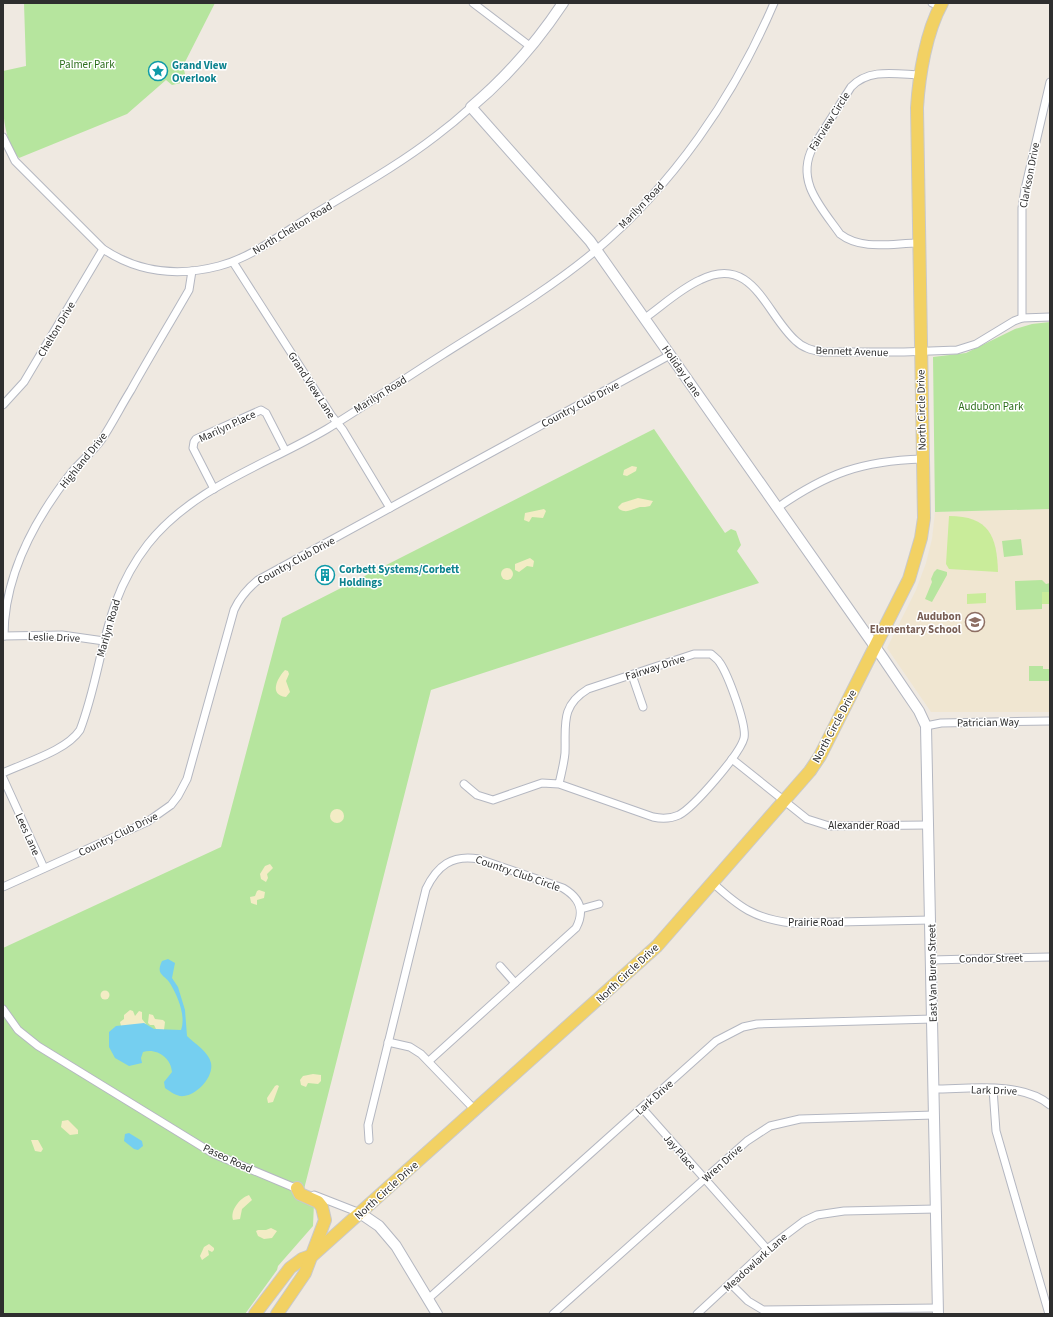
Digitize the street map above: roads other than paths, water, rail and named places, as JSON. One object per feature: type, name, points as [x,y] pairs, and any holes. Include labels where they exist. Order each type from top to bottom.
[{"type":"main road","name":"North Circle Drive","points":[[255,1314],[290,1268],[302,1259],[313,1255],[657,946],[784,801],[820,756],[876,648],[909,579],[916,558],[924,518],[916,137],[920,75],[938,4]]},
{"type":"main road","points":[[297,1188],[300,1194],[318,1202],[324,1213],[324,1227],[317,1239],[313,1255]]},
{"type":"main road","name":"North Circle Drive","points":[[277,1314],[305,1273],[313,1255]]},
{"type":"street","points":[[473,3],[531,47]]},
{"type":"street","name":"North Chelton Road","points":[[3,137],[15,161],[103,249],[118,259],[145,269],[192,271],[208,269],[233,262],[256,250],[436,137],[502,80],[531,47],[563,3]]},
{"type":"street","name":"Marilyn Road","points":[[3,773],[65,745],[76,736],[83,722],[109,618],[118,592],[140,555],[173,518],[194,500],[337,422],[521,305],[596,250],[657,189],[703,132],[733,86],[774,3]]},
{"type":"street","name":"Fairview Circle","points":[[919,243],[860,244],[846,239],[840,234],[810,188],[806,169],[812,147],[850,87],[856,81],[876,74],[920,75]]},
{"type":"street","name":"Clarkson Drive","points":[[1022,318],[1022,208],[1050,82]]},
{"type":"street","name":"Holiday Lane","points":[[471,107],[596,250],[876,648]]},
{"type":"street","name":"Chelton Drive","points":[[3,405],[24,382],[103,249]]},
{"type":"street","name":"Grand View Lane","points":[[233,262],[337,422],[390,508]]},
{"type":"street","name":"Highland Drive","points":[[3,636],[5,606],[8,594],[16,570],[33,532],[45,509],[62,484],[102,439],[189,290],[192,271]]},
{"type":"street","name":"Bennett Avenue","points":[[645,318],[699,280],[716,274],[725,274],[742,278],[749,282],[763,297],[792,338],[797,343],[812,350],[835,352],[950,351],[976,344],[1007,323],[1022,318],[1050,317]]},
{"type":"street","name":"Country Club Drive","points":[[3,887],[147,822],[171,805],[178,796],[187,778],[234,610],[243,594],[258,580],[670,355]]},
{"type":"street","name":"Marilyn Place","points":[[214,489],[193,448],[196,439],[262,410],[266,413],[285,450]]},
{"type":"street","points":[[777,508],[808,487],[853,468],[886,461],[922,459]]},
{"type":"street","name":"Leslie Drive","points":[[3,636],[62,635],[104,641]]},
{"type":"street","points":[[464,784],[477,795],[494,800],[542,783],[559,784],[652,817],[668,819],[688,809],[732,759],[744,737],[743,721],[723,668],[711,654],[715,646]]},
{"type":"street","name":"East Van Buren Street","points":[[876,648],[919,711],[926,726],[938,1311]]},
{"type":"street","name":"Fairway Drive","points":[[559,784],[565,754],[566,715],[572,701],[588,689],[694,654],[711,654]]},
{"type":"street","points":[[632,675],[643,707]]},
{"type":"street","name":"Patrician Way","points":[[926,726],[941,724],[1050,721]]},
{"type":"street","points":[[732,759],[784,801]]},
{"type":"street","name":"Lees Lane","points":[[3,778],[44,868]]},
{"type":"street","name":"Alexander Road","points":[[784,801],[807,819],[829,826],[928,824]]},
{"type":"street","name":"Country Club Circle","points":[[369,1140],[368,1124],[388,1042],[426,889],[435,873],[446,862],[462,858],[479,859],[563,888],[575,896],[581,908]]},
{"type":"street","name":"Prairie Road","points":[[713,883],[747,911],[776,921],[931,920]]},
{"type":"street","points":[[429,1061],[576,928],[581,916],[581,908],[599,904]]},
{"type":"street","name":"Condor Street","points":[[932,960],[1050,958]]},
{"type":"street","points":[[500,966],[515,983]]},
{"type":"street","name":"Paseo Road","points":[[3,1009],[18,1030],[38,1046],[191,1140],[229,1161],[360,1213],[379,1226],[396,1246],[437,1314]]},
{"type":"street","name":"Lark Drive","points":[[428,1299],[716,1041],[743,1027],[757,1024],[933,1020]]},
{"type":"street","points":[[388,1042],[410,1047],[429,1061],[475,1110]]},
{"type":"street","name":"Lark Drive","points":[[934,1089],[993,1089],[1024,1091],[1036,1096],[1050,1105]]},
{"type":"street","points":[[993,1089],[996,1131],[1049,1314]]},
{"type":"street","name":"Jay Place","points":[[642,1108],[767,1249]]},
{"type":"street","name":"Wren Drive","points":[[553,1314],[704,1179],[758,1133],[786,1121],[819,1117],[934,1115]]},
{"type":"street","name":"Meadowlark Lane","points":[[698,1314],[767,1249],[804,1221],[817,1215],[844,1212],[936,1210]]},
{"type":"street","points":[[731,1284],[755,1307],[763,1310],[938,1311]]},
{"type":"water","points":[[168,959],[175,963],[172,978],[178,987],[185,1010],[187,1036],[204,1051],[211,1063],[210,1074],[204,1084],[189,1095],[184,1096],[176,1095],[165,1088],[164,1082],[172,1072],[169,1062],[162,1055],[153,1051],[143,1052],[141,1058],[142,1063],[129,1066],[115,1058],[109,1047],[109,1032],[116,1026],[144,1023],[154,1029],[181,1030],[183,1019],[179,1001],[169,981],[160,972],[162,961]]},
{"type":"water","points":[[129,1133],[142,1141],[143,1146],[138,1150],[134,1149],[124,1141],[125,1134]]},
{"type":"place","name":"Grand View Overlook","points":[[158,71]]},
{"type":"place","name":"Corbett Systems/Corbett Holdings","points":[[325,575]]},
{"type":"place","name":"Audubon Elementary School","points":[[975,622]]},
{"type":"park label","name":"Palmer Park","points":[[87,64]]},
{"type":"park label","name":"Audubon Park","points":[[991,406]]}]
